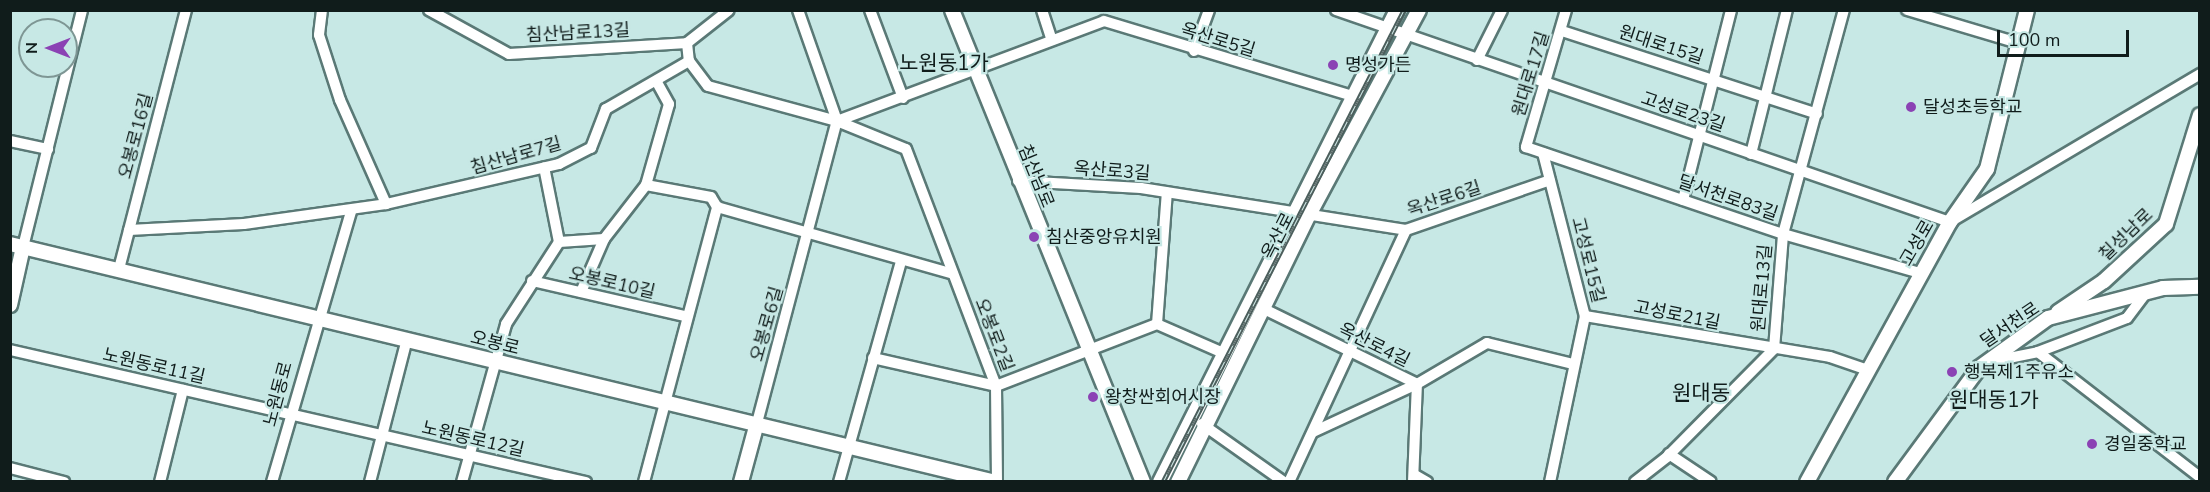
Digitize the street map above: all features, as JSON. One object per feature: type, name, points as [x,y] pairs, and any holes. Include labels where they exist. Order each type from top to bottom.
[{"type":"main road","name":"침산남로","points":[[952,10],[1018,180],[1143,482]]},
{"type":"main road","points":[[1160,482],[1397,10]]},
{"type":"main road","name":"옥산로","points":[[1178,482],[1202,424],[1309,215],[1419,10]]},
{"type":"main road","name":"고성로","points":[[1807,482],[1920,273],[1950,222],[1988,169],[2027,10]]},
{"type":"main road","name":"칠성남로","points":[[2048,318],[2104,281],[2166,225],[2199,115]]},
{"type":"main road","points":[[10,305],[17,246]]},
{"type":"main road","name":"오봉로","points":[[17,246],[317,316],[495,362],[996,482]]},
{"type":"main road","name":"달서천로","points":[[1895,482],[1986,363],[2048,318],[2146,293],[2199,287]]},
{"type":"main road","points":[[741,482],[757,423]]},
{"type":"street","points":[[17,246],[48,149],[82,10]]},
{"type":"street","name":"오봉로16길","points":[[119,269],[186,10]]},
{"type":"street","points":[[322,10],[319,35],[340,100],[386,204]]},
{"type":"street","name":"침산남로13길","points":[[429,10],[509,54],[687,44]]},
{"type":"street","points":[[729,10],[687,44],[689,61],[708,86],[837,121],[903,98],[974,68]]},
{"type":"street","points":[[798,10],[837,121]]},
{"type":"street","points":[[870,10],[903,98]]},
{"type":"street","points":[[1042,10],[1051,38]]},
{"type":"street","points":[[1194,51],[1209,10]]},
{"type":"street","name":"고성로23길","points":[[1336,10],[1477,60],[1701,134],[1802,175],[1950,222]]},
{"type":"street","points":[[1477,60],[1502,10]]},
{"type":"street","name":"원대로17길","points":[[1526,147],[1562,31],[1566,10]]},
{"type":"street","name":"원대로15길","points":[[1683,200],[1716,80],[1731,10]]},
{"type":"street","points":[[1751,154],[1786,10]]},
{"type":"street","name":"원대로13길","points":[[1635,482],[1670,454],[1774,350],[1783,234],[1802,175],[1844,10]]},
{"type":"street","points":[[1907,10],[2018,43]]},
{"type":"street","name":"옥산로5길","points":[[974,68],[1105,16],[1194,51],[1352,96]]},
{"type":"street","name":"원대로15길","points":[[1562,31],[1716,80]]},
{"type":"street","name":"침산남로7길","points":[[129,230],[244,224],[386,204],[544,167],[591,148],[606,109],[657,82],[689,61]]},
{"type":"street","points":[[1950,222],[2199,74]]},
{"type":"street","points":[[1716,80],[1816,114]]},
{"type":"street","points":[[581,292],[604,239],[646,185],[669,104],[666,90],[657,82]]},
{"type":"street","name":"오봉로6길","points":[[757,423],[809,235],[837,121]]},
{"type":"street","name":"오봉로2길","points":[[837,121],[906,149],[996,386],[996,482]]},
{"type":"street","points":[[10,141],[48,149]]},
{"type":"street","name":"달서천로83길","points":[[1526,147],[1783,234],[1920,273]]},
{"type":"street","name":"고성로15길","points":[[1543,153],[1585,316],[1573,364],[1550,482]]},
{"type":"street","name":"오봉로10길","points":[[462,482],[506,324],[522,306],[532,281],[559,242],[544,167]]},
{"type":"street","name":"옥산로3길","points":[[1018,180],[1167,192],[1309,215]]},
{"type":"street","name":"옥산로6길","points":[[1309,215],[1407,230],[1550,180]]},
{"type":"street","points":[[646,185],[711,197],[717,207],[901,262],[953,274]]},
{"type":"street","name":"옥산로3길","points":[[1157,324],[1167,192]]},
{"type":"street","points":[[644,482],[685,316],[717,207]]},
{"type":"street","points":[[317,316],[352,209]]},
{"type":"street","points":[[1289,482],[1352,352],[1407,230]]},
{"type":"street","name":"오봉로10길","points":[[559,242],[604,239]]},
{"type":"street","points":[[839,482],[901,262]]},
{"type":"street","name":"오봉로10길","points":[[532,281],[685,316]]},
{"type":"street","points":[[1986,363],[2038,352],[2127,318],[2146,293]]},
{"type":"street","name":"옥산로4길","points":[[1262,308],[1417,384],[1487,343],[1573,364]]},
{"type":"street","name":"노원동로","points":[[272,482],[317,316]]},
{"type":"street","name":"고성로21길","points":[[1585,316],[1774,350],[1830,357],[1868,370]]},
{"type":"street","points":[[873,358],[996,386],[1090,354],[1157,324],[1223,353]]},
{"type":"street","points":[[370,482],[407,339]]},
{"type":"street","name":"노원동로11길","points":[[10,350],[290,414]]},
{"type":"street","points":[[2038,352],[2199,477]]},
{"type":"street","points":[[1313,432],[1417,384],[1414,478],[1427,482]]},
{"type":"street","points":[[160,482],[183,390]]},
{"type":"street","name":"노원동로12길","points":[[290,414],[470,455],[557,478],[586,482]]},
{"type":"street","points":[[1202,424],[1284,482]]},
{"type":"street","points":[[1670,454],[1711,482]]},
{"type":"street","points":[[10,468],[64,482]]},
{"type":"railway","points":[[1163,482],[1404,10]]},
{"type":"place","name":"명성가든","points":[[1333,65]]},
{"type":"place","name":"달성초등학교","points":[[1911,107]]},
{"type":"place","name":"침산중앙유치원","points":[[1034,237]]},
{"type":"place","name":"행복제1주유소","points":[[1952,372]]},
{"type":"place","name":"왕창싼회어시장","points":[[1093,397]]},
{"type":"place","name":"경일중학교","points":[[2092,444]]},
{"type":"district","name":"노원동1가","points":[[944,63]]},
{"type":"district","name":"원대동","points":[[1701,393]]},
{"type":"district","name":"원대동1가","points":[[1994,400]]}]
